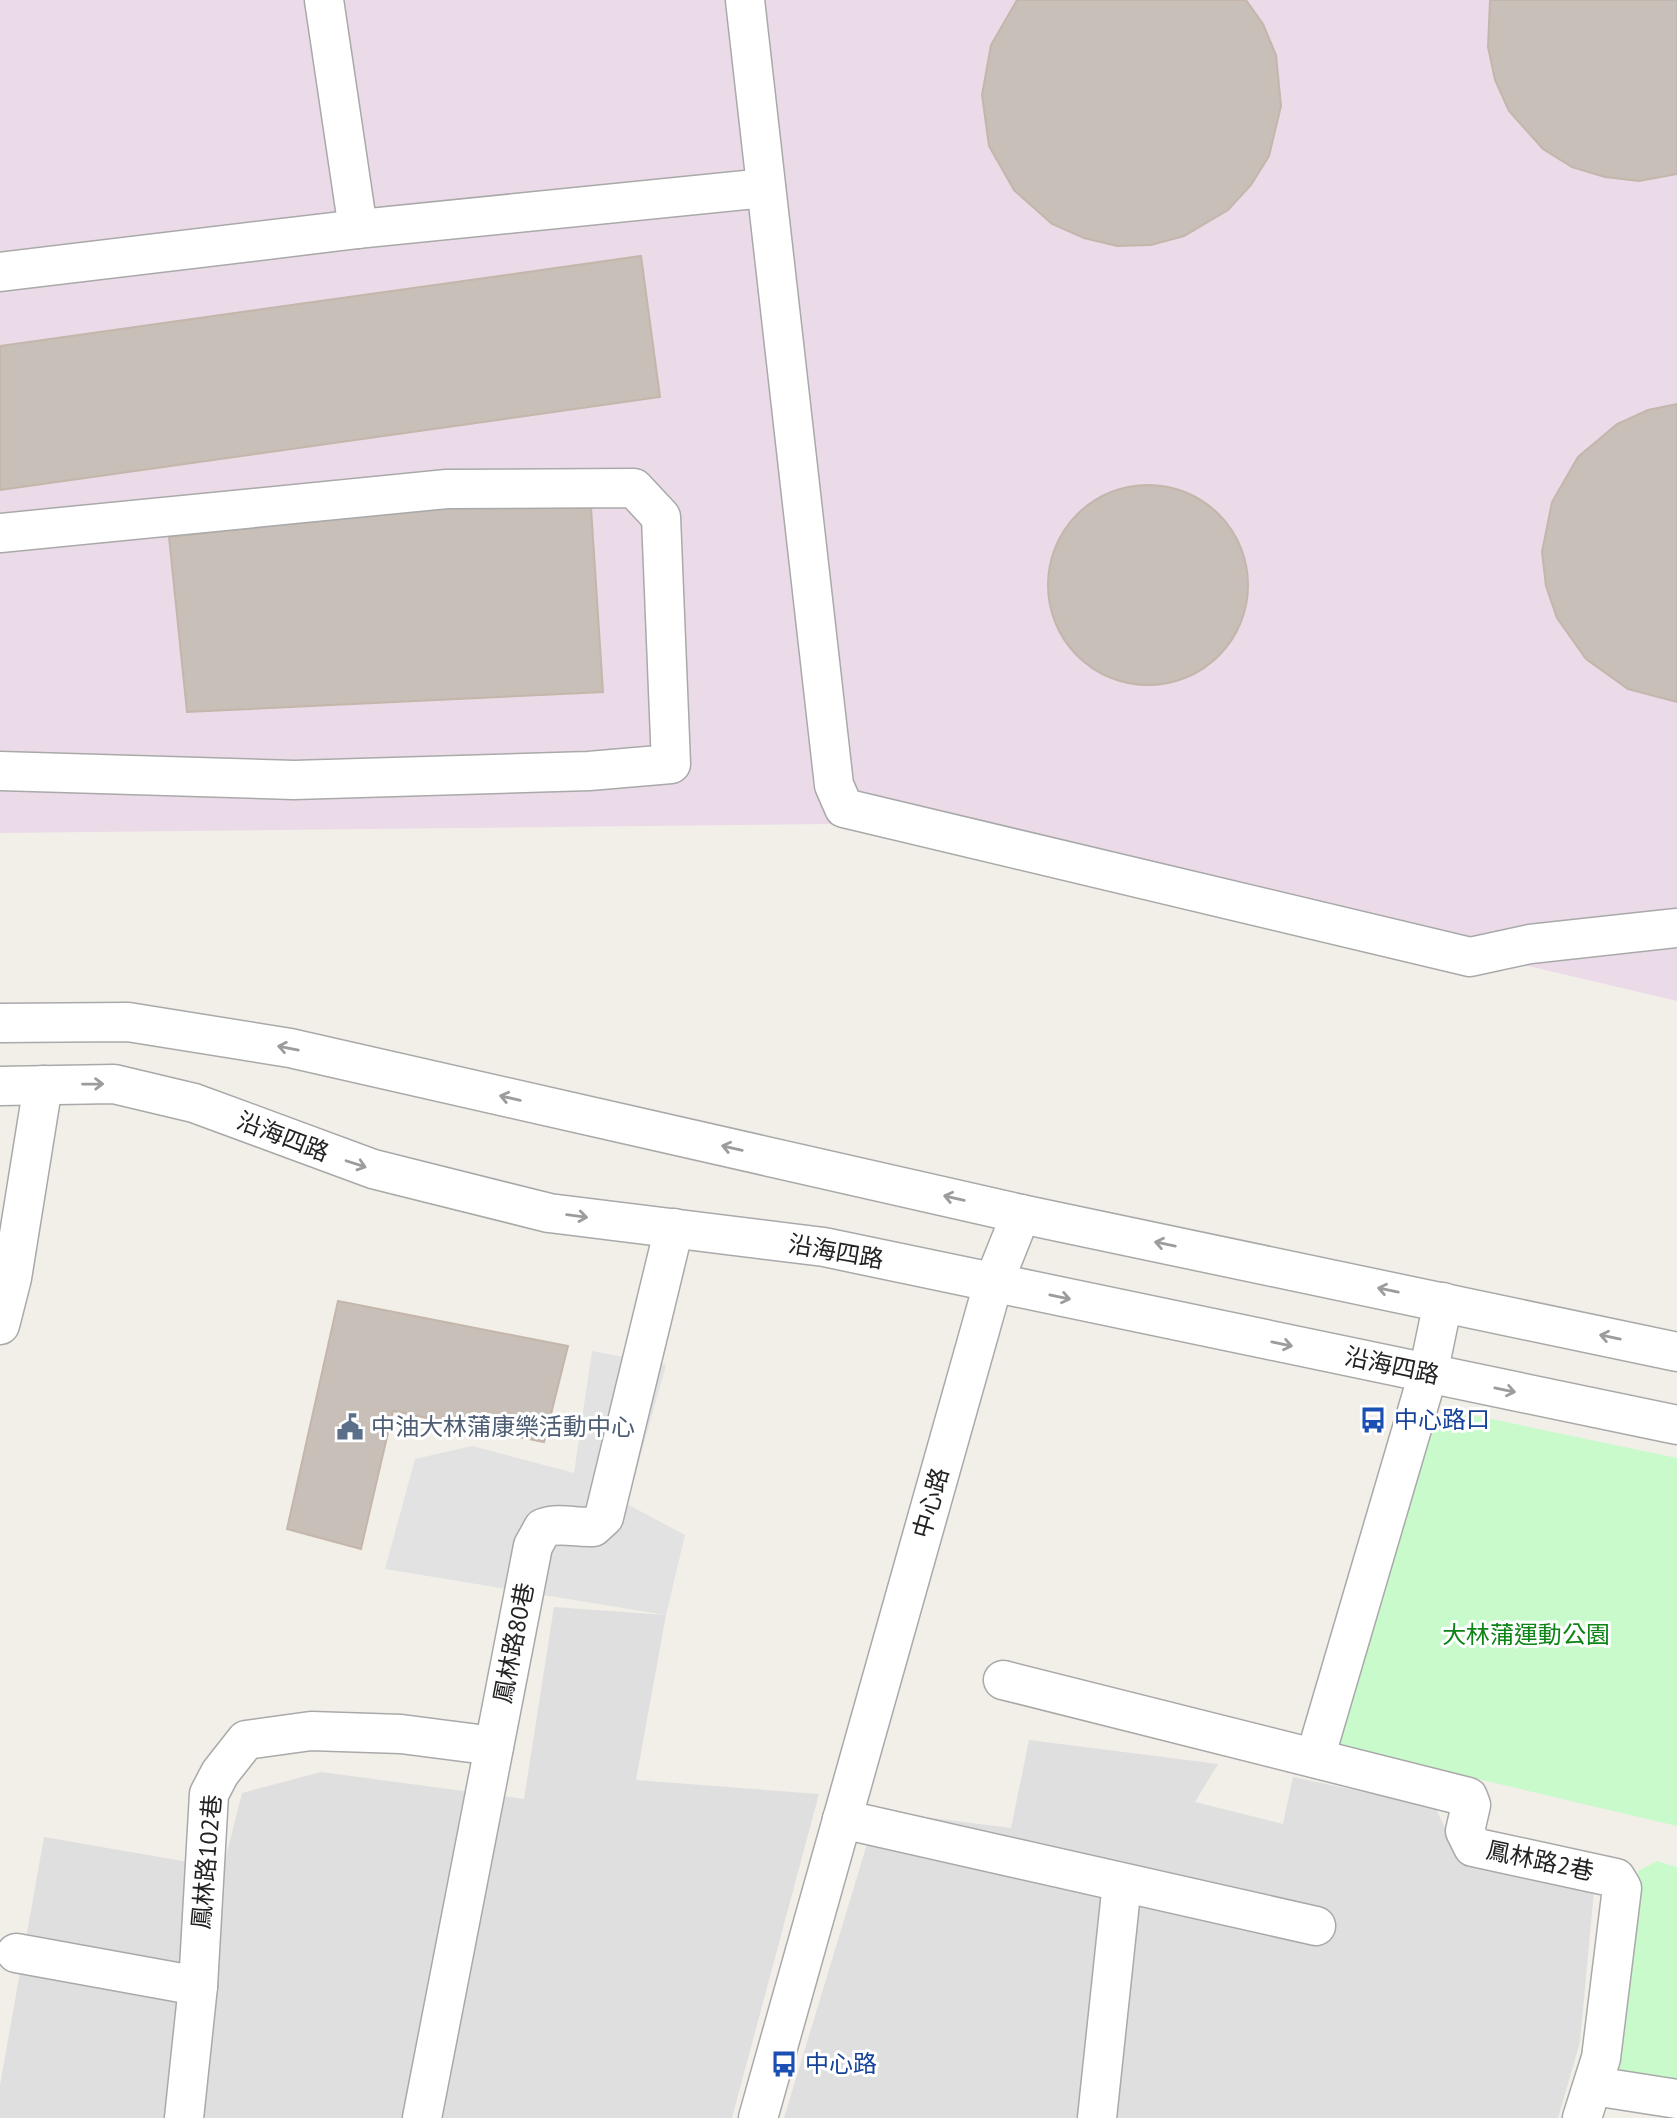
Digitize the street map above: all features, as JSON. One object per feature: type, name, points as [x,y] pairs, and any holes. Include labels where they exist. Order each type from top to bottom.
[{"type":"street","points":[[324,0],[358,229]]},
{"type":"street","points":[[745,0],[834,785],[844,808],[1470,957],[1530,944],[1677,928]]},
{"type":"street","points":[[0,271],[358,229],[766,188]]},
{"type":"street","points":[[0,533],[447,489],[634,488],[661,517],[671,764],[589,771],[294,780],[0,771]]},
{"type":"street","points":[[0,1023],[128,1022],[290,1048],[1021,1214],[1677,1352]]},
{"type":"street","name":"沿海四路","points":[[0,1086],[114,1084],[194,1103],[373,1169],[549,1213],[824,1247],[1677,1425]]},
{"type":"street","points":[[0,1325],[12,1278],[43,1085]]},
{"type":"street","name":"中心路","points":[[758,2118],[993,1284],[1021,1214]]},
{"type":"street","name":"鳳林路80巷","points":[[422,2118],[533,1546],[543,1528],[557,1523],[574,1528],[593,1527],[604,1517],[674,1228]]},
{"type":"street","points":[[1315,1758],[1429,1374],[1443,1302]]},
{"type":"street","name":"鳳林路2巷","points":[[1003,1680],[1468,1797],[1471,1805],[1465,1831],[1474,1847],[1616,1878],[1622,1888],[1601,2058],[1588,2102]]},
{"type":"street","name":"鳳林路102巷","points":[[184,2118],[198,1986],[209,1794],[220,1773],[246,1740],[311,1731],[401,1734],[494,1746]]},
{"type":"street","points":[[842,1819],[1316,1926]]},
{"type":"street","points":[[1097,2118],[1122,1883]]},
{"type":"street","points":[[16,1952],[198,1986]]},
{"type":"street","points":[[1588,2102],[1677,2099]]},
{"type":"shaded area","points":[[0,0],[1677,0],[1677,1001],[919,823],[0,833]]},
{"type":"shaded area","points":[[592,1351],[666,1365],[627,1504],[685,1535],[666,1615],[385,1569],[415,1459],[472,1446],[574,1473]]},
{"type":"shaded area","points":[[554,1607],[666,1615],[636,1780],[819,1794],[732,2118],[0,2118],[0,2085],[44,1837],[223,1868],[242,1793],[321,1772],[524,1799]]},
{"type":"shaded area","points":[[1029,1740],[1218,1764],[1195,1802],[1283,1824],[1293,1777],[1435,1807],[1453,1844],[1594,1891],[1580,2042],[1558,2118],[784,2118],[877,1811],[1011,1828]]},
{"type":"green space","name":"大林蒲運動公園","points":[[1453,1411],[1677,1458],[1677,1826],[1338,1746],[1431,1424]]},
{"type":"green space","points":[[1657,1861],[1677,1867],[1677,2086],[1624,2078],[1617,2062],[1638,1871]]},
{"type":"building","points":[[1017,0],[1246,0],[1263,24],[1276,55],[1281,106],[1269,156],[1251,185],[1228,210],[1184,236],[1151,245],[1117,246],[1084,238],[1052,224],[1014,190],[989,146],[982,95],[991,45]]},
{"type":"building","points":[[1490,0],[1677,0],[1677,174],[1639,181],[1605,177],[1572,167],[1543,149],[1509,111],[1495,80],[1488,47]]},
{"type":"building","points":[[641,256],[660,397],[0,490],[0,346]]},
{"type":"building","points":[[1677,404],[1677,702],[1628,689],[1586,659],[1557,618],[1546,586],[1542,552],[1552,502],[1578,457],[1617,424],[1648,410]]},
{"type":"building","points":[[1148,485],[1186,493],[1203,502],[1218,515],[1231,530],[1240,547],[1248,585],[1240,623],[1231,640],[1218,655],[1203,668],[1186,677],[1148,685],[1110,677],[1093,668],[1078,655],[1065,640],[1056,623],[1048,585],[1056,547],[1065,530],[1078,515],[1093,502],[1110,493]]},
{"type":"building","points":[[590,492],[603,692],[187,712],[169,537]]},
{"type":"building","name":"中油大林蒲康樂活動中心","points":[[338,1301],[568,1346],[544,1442],[393,1411],[361,1549],[287,1529]]},
{"type":"place","name":"中心路口","points":[[1373,1420]]},
{"type":"place","name":"中油大林蒲康樂活動中心","points":[[350,1427]]},
{"type":"place","name":"中心路","points":[[784,2064]]}]
